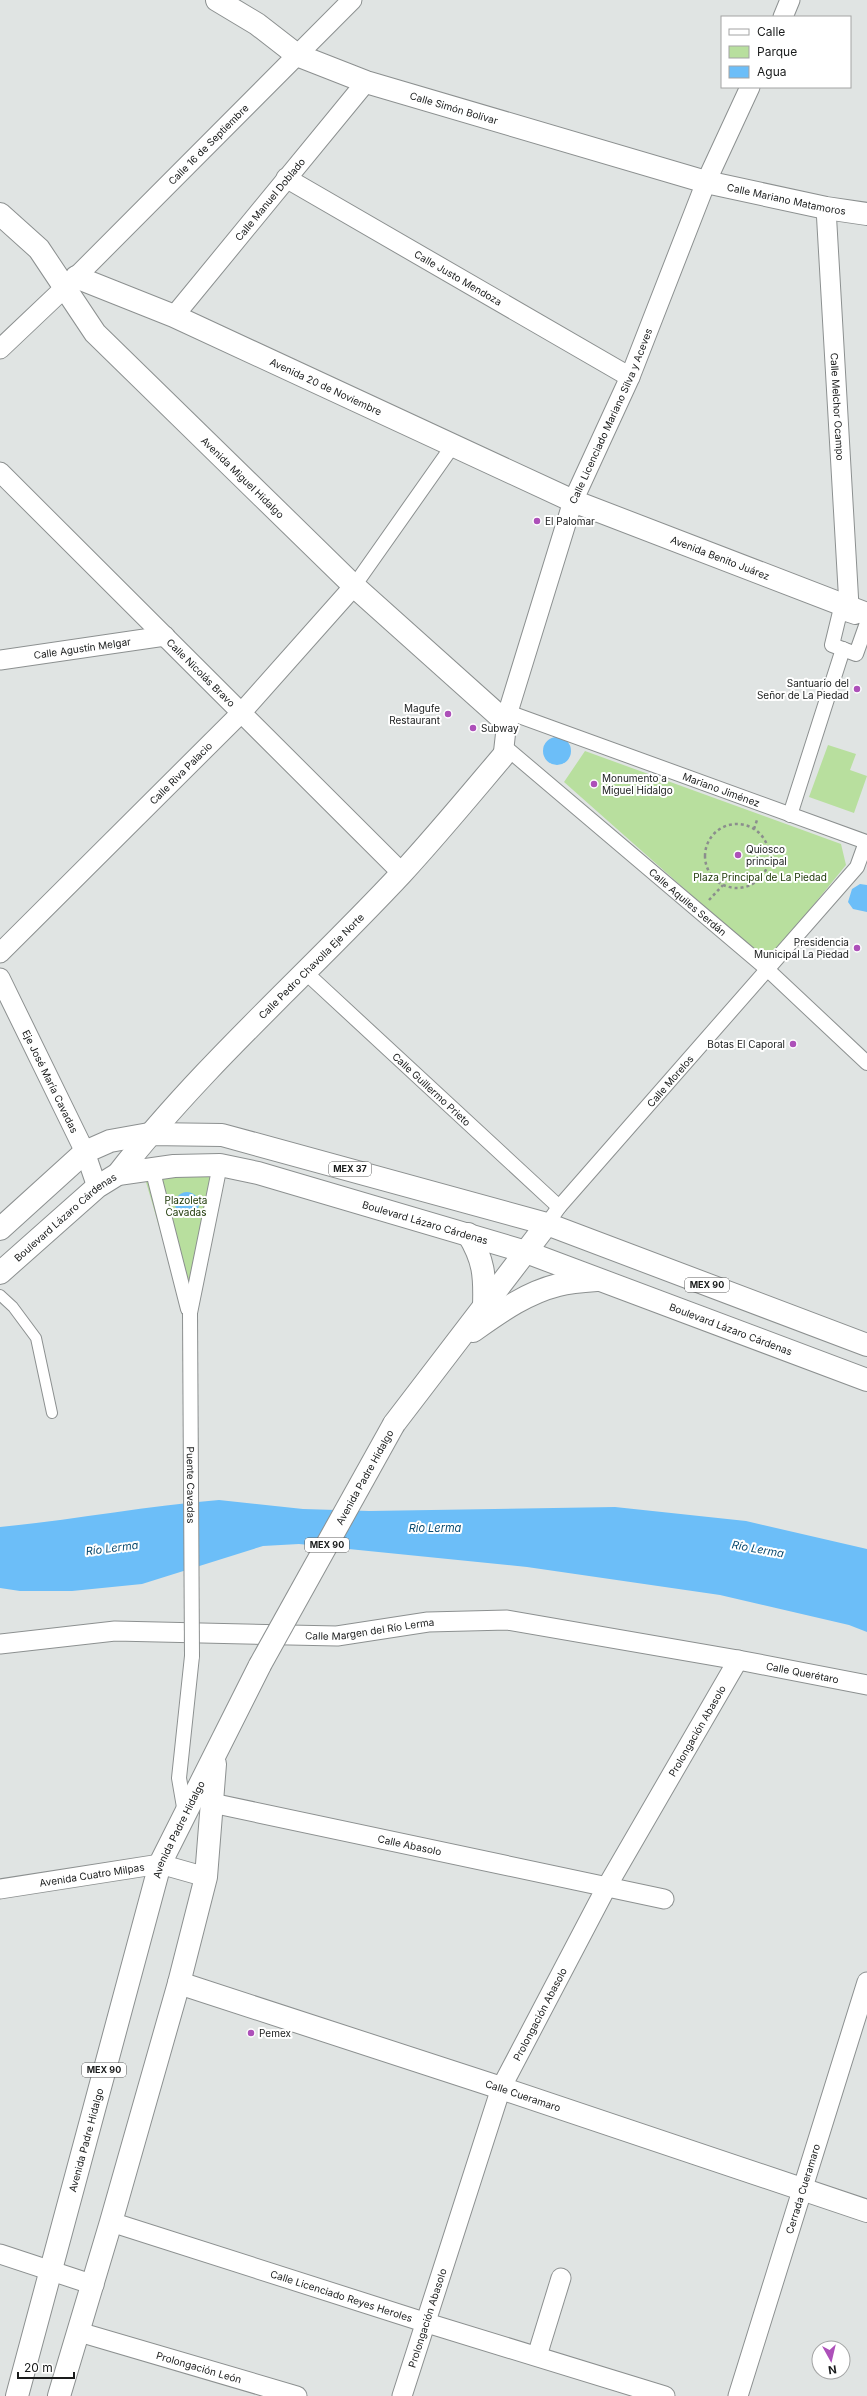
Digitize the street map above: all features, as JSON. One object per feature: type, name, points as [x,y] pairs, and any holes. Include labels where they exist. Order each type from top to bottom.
[{"type":"main road","name":"Calle Simón Bolívar","points":[[217,0],[258,24],[298,55],[366,82],[706,182]]},
{"type":"main road","name":"Calle Mariano Matamoros","points":[[706,182],[826,208],[867,214]]},
{"type":"main road","name":"Avenida Miguel Hidalgo","points":[[0,214],[39,249],[70,283],[95,333],[354,586],[507,717]]},
{"type":"main road","name":"Avenida 20 de Noviembre","points":[[70,283],[174,316],[454,444],[573,501]]},
{"type":"main road","name":"Avenida Benito Juárez","points":[[573,501],[860,615]]},
{"type":"main road","name":"Calle Pedro Chavolla Eje Norte","points":[[118,1174],[149,1134],[304,971],[402,873],[504,751]]},
{"type":"main road","name":"MEX 37","points":[[0,1229],[85,1152],[110,1141],[149,1134],[222,1135],[553,1215]]},
{"type":"main road","name":"Boulevard Lázaro Cárdenas","points":[[0,1273],[97,1187],[118,1174],[152,1168],[220,1165],[258,1173],[526,1252],[867,1380]]},
{"type":"main road","name":"Avenida Padre Hidalgo","points":[[17,2396],[160,1864],[260,1665],[394,1424],[553,1215]]},
{"type":"main road","name":"MEX 90","points":[[553,1215],[867,1346]]},
{"type":"main road","points":[[468,1234],[482,1262],[485,1277],[484,1306]]},
{"type":"main road","name":"MEX 90","points":[[455,1345],[506,1307],[531,1295],[558,1285],[600,1279]]},
{"type":"main road","name":"Avenida Padre Hidalgo","points":[[59,2396],[94,2285],[179,1983],[206,1877],[216,1753]]},
{"type":"main road","name":"Calle Cueramaro","points":[[179,1983],[501,2088],[867,2211]]},
{"type":"street","name":"Calle 16 de Septiembre","points":[[0,349],[70,283],[352,0]]},
{"type":"street","points":[[782,16],[790,0]]},
{"type":"street","name":"Calle Manuel Doblado","points":[[174,316],[366,82]]},
{"type":"street","name":"Calle Licenciado Mariano Silva y Aceves","points":[[504,751],[507,717],[573,501],[630,377],[706,182],[750,88]]},
{"type":"street","name":"Calle Justo Mendoza","points":[[286,178],[630,377]]},
{"type":"street","name":"Calle Melchor Ocampo","points":[[826,208],[860,615],[856,654],[843,649]]},
{"type":"street","points":[[354,586],[454,444]]},
{"type":"street","name":"Calle Nicolás Bravo","points":[[1,475],[242,712],[402,873]]},
{"type":"street","name":"Calle Riva Palacio","points":[[0,953],[242,712],[354,586]]},
{"type":"street","points":[[790,815],[843,649],[832,645],[840,612],[860,615]]},
{"type":"street","name":"Calle Agustín Melgar","points":[[0,660],[164,636]]},
{"type":"street","name":"Mariano Jiménez","points":[[507,717],[866,842],[862,869]]},
{"type":"street","name":"Calle Aquiles Serdán","points":[[504,751],[768,970],[867,1063]]},
{"type":"street","name":"Calle Morelos","points":[[553,1215],[768,970],[862,869]]},
{"type":"street","name":"Calle Guillermo Prieto","points":[[304,971],[553,1215]]},
{"type":"street","name":"Eje José María Cavadas","points":[[0,978],[85,1152],[97,1187]]},
{"type":"street","points":[[190,1313],[220,1165]]},
{"type":"street","points":[[152,1168],[190,1313]]},
{"type":"street","name":"Puente Cavadas","points":[[185,1813],[180,1778],[192,1656],[190,1313]]},
{"type":"street","name":"Calle Margen del Río Lerma","points":[[0,1644],[115,1631],[337,1636],[428,1622],[507,1620],[738,1660]]},
{"type":"street","name":"Calle Querétaro","points":[[738,1660],[867,1685]]},
{"type":"street","name":"Prolongación Abasolo","points":[[402,2396],[427,2324],[501,2088],[606,1888],[738,1660]]},
{"type":"street","name":"Calle Abasolo","points":[[212,1802],[606,1888],[664,1899]]},
{"type":"street","name":"Avenida Cuatro Milpas","points":[[0,1889],[160,1864],[206,1877]]},
{"type":"street","name":"Cerrada Cueramaro","points":[[738,2396],[867,1982]]},
{"type":"street","name":"Calle Licenciado Reyes Heroles","points":[[111,2222],[427,2324],[537,2356],[665,2396]]},
{"type":"street","points":[[0,2254],[50,2269],[94,2285]]},
{"type":"street","points":[[537,2356],[561,2278]]},
{"type":"street","name":"Prolongación León","points":[[79,2332],[297,2396]]},
{"type":"lane","points":[[0,1295],[13,1307],[36,1338],[52,1413]]},
{"type":"path","points":[[744,825],[754,829],[762,836],[767,845],[769,856],[768,866],[762,876],[755,883],[744,887],[734,888],[715,879],[706,861],[706,850],[716,833],[724,827],[744,825]]},
{"type":"green space","points":[[828,745],[856,754],[850,770],[867,776],[854,813],[809,797]]},
{"type":"green space","name":"Plaza Principal de La Piedad","points":[[585,751],[841,844],[846,865],[767,962],[564,782]]},
{"type":"green space","name":"Plazoleta Cavadas","points":[[185,1173],[225,1177],[191,1336],[146,1182],[164,1176]]},
{"type":"water","points":[[557,737],[567,741],[571,751],[567,761],[557,765],[547,761],[543,751],[547,741]]},
{"type":"water","points":[[860,884],[867,885],[867,912],[853,909],[848,902],[852,889]]},
{"type":"water","points":[[187,1192],[192,1193],[198,1199],[198,1209],[192,1215],[187,1216],[182,1215],[176,1209],[175,1204],[176,1199],[182,1193]]},
{"type":"water","name":"Río Lerma","points":[[219,1500],[303,1509],[369,1511],[615,1507],[746,1521],[867,1549],[867,1632],[849,1625],[720,1595],[527,1567],[299,1544],[263,1546],[142,1584],[72,1591],[20,1591],[0,1588],[0,1527]]},
{"type":"place","name":"El Palomar","points":[[537,521]]},
{"type":"place","name":"Santuario del Señor de La Piedad","points":[[857,689]]},
{"type":"place","name":"Magufe Restaurant","points":[[448,714]]},
{"type":"place","name":"Subway","points":[[473,728]]},
{"type":"place","name":"Monumento a Miguel Hidalgo","points":[[594,784]]},
{"type":"place","name":"Quiosco principal","points":[[738,855]]},
{"type":"place","name":"Presidencia Municipal La Piedad","points":[[857,948]]},
{"type":"place","name":"Botas El Caporal","points":[[793,1044]]},
{"type":"place","name":"Pemex","points":[[251,2033]]}]
